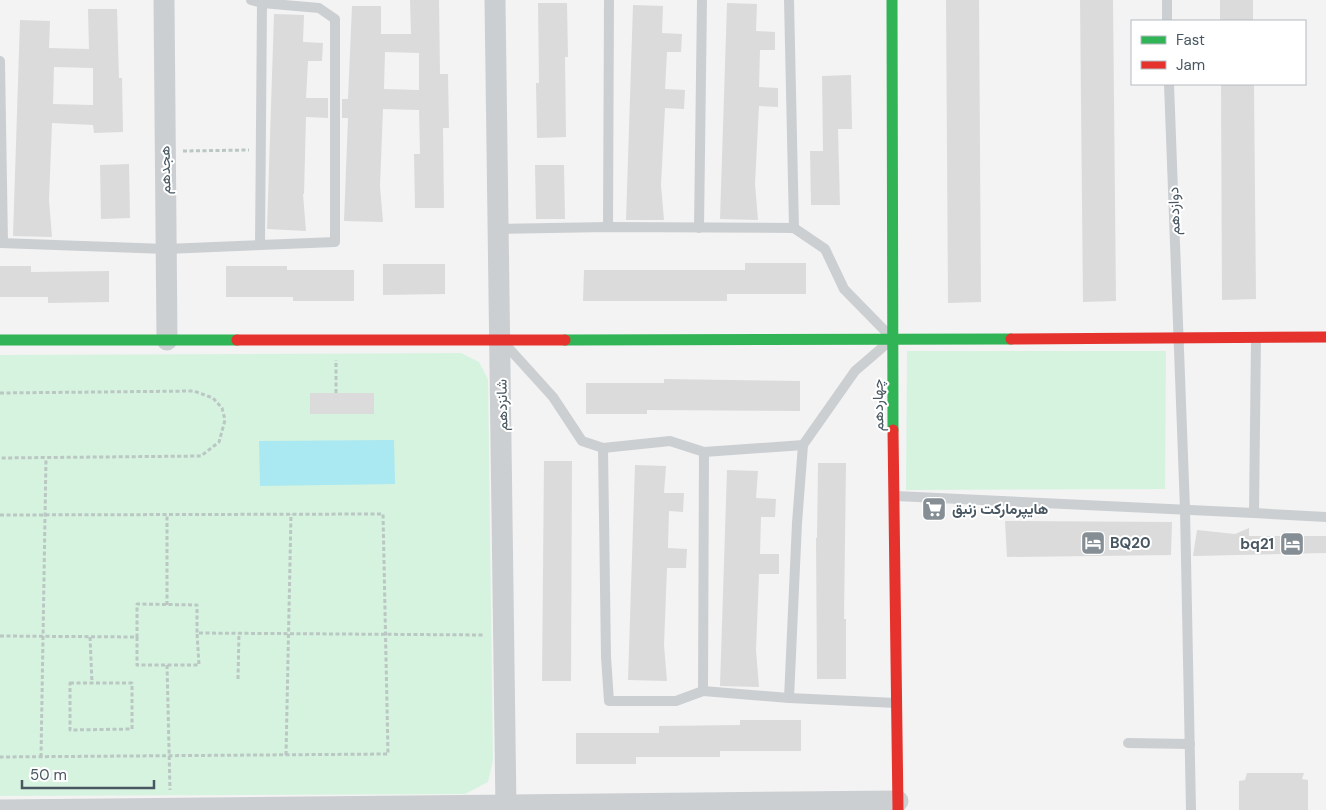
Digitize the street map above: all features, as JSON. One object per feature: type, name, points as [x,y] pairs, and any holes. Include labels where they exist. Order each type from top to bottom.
[{"type":"street","name":"هجدهم","points":[[164,0],[167,340]]},
{"type":"street","name":"شانزدهم","points":[[495,0],[506,807]]},
{"type":"street","name":"چهاردهم","points":[[892,0],[892,338],[898,806]]},
{"type":"street","points":[[0,340],[1178,339],[1326,336]]},
{"type":"street","points":[[0,810],[898,806]]},
{"type":"lane","points":[[0,61],[2,243],[166,249],[335,242],[334,19],[319,8],[262,3],[251,0]]},
{"type":"lane","points":[[608,227],[609,0]]},
{"type":"lane","points":[[700,228],[702,0]]},
{"type":"lane","points":[[790,0],[794,228]]},
{"type":"lane","points":[[1166,0],[1167,20]]},
{"type":"lane","points":[[260,245],[262,3]]},
{"type":"lane","name":"دوازدهم","points":[[1169,85],[1185,509],[1191,810]]},
{"type":"lane","points":[[499,229],[608,227],[794,228],[825,249],[844,289],[892,338],[855,371],[802,445],[796,523],[789,698]]},
{"type":"lane","points":[[1254,513],[1256,337]]},
{"type":"lane","points":[[501,339],[553,397],[582,441],[603,448],[670,441],[704,452],[802,445]]},
{"type":"lane","points":[[603,448],[606,657],[610,701],[676,701],[703,691],[789,698],[897,703]]},
{"type":"lane","points":[[703,691],[704,452]]},
{"type":"lane","points":[[894,496],[1326,517]]},
{"type":"lane","points":[[1128,744],[1190,744]]},
{"type":"path","points":[[165,151],[261,150]]},
{"type":"path","points":[[336,393],[337,340]]},
{"type":"path","points":[[0,393],[194,390],[213,398],[222,408],[225,420],[219,442],[201,456],[0,458]]},
{"type":"path","points":[[41,757],[46,458]]},
{"type":"path","points":[[167,514],[167,604]]},
{"type":"path","points":[[286,755],[291,514]]},
{"type":"path","points":[[0,515],[384,514],[388,754],[0,757]]},
{"type":"path","points":[[137,604],[167,604],[197,605],[199,666],[138,665],[137,604]]},
{"type":"path","points":[[197,633],[504,635]]},
{"type":"path","points":[[238,679],[239,633]]},
{"type":"path","points":[[0,636],[137,637]]},
{"type":"path","points":[[90,636],[92,683]]},
{"type":"path","points":[[168,665],[170,809]]},
{"type":"path","points":[[70,683],[92,683],[132,683],[132,729],[70,730],[70,683]]},
{"type":"green space","points":[[907,351],[1166,351],[1165,489],[906,490]]},
{"type":"green space","points":[[461,353],[479,362],[488,379],[493,760],[488,782],[465,794],[0,796],[0,355]]},
{"type":"water","points":[[394,440],[395,484],[260,486],[259,441]]},
{"type":"building","points":[[410,0],[439,0],[440,74],[448,74],[449,128],[443,128],[444,208],[415,208],[414,154],[420,154],[419,110],[383,109],[380,186],[383,222],[344,221],[348,118],[342,118],[342,99],[348,99],[352,6],[381,6],[381,34],[411,34]],"holes":[[[385,52],[419,53],[419,90],[384,89]]]},
{"type":"building","points":[[946,0],[979,0],[981,302],[948,303]]},
{"type":"building","points":[[1080,0],[1113,0],[1116,301],[1083,302]]},
{"type":"building","points":[[1220,0],[1253,0],[1253,20],[1220,20]]},
{"type":"building","points":[[538,3],[567,3],[568,57],[565,57],[566,137],[537,138],[536,83],[539,83]]},
{"type":"building","points":[[727,3],[757,4],[756,31],[775,32],[775,50],[760,50],[759,87],[778,88],[778,107],[759,106],[755,184],[758,220],[720,219]]},
{"type":"building","points":[[633,5],[663,6],[662,33],[682,34],[681,52],[667,52],[665,89],[685,90],[684,109],[665,108],[661,185],[664,220],[626,220]]},
{"type":"building","points":[[88,9],[117,9],[119,78],[122,78],[123,132],[94,133],[93,125],[52,123],[49,200],[52,237],[13,236],[20,20],[50,21],[49,48],[89,49]],"holes":[[[54,67],[93,68],[93,105],[53,104]]]},
{"type":"building","points":[[274,14],[304,15],[303,42],[323,43],[322,61],[308,61],[306,98],[328,98],[328,118],[306,117],[303,194],[306,231],[267,229]]},
{"type":"building","points":[[851,75],[852,129],[838,129],[840,205],[811,205],[810,151],[823,151],[822,76]]},
{"type":"building","points":[[1221,85],[1254,85],[1256,299],[1222,300]]},
{"type":"building","points":[[129,164],[130,218],[101,219],[100,165]]},
{"type":"building","points":[[535,165],[564,165],[565,219],[536,219]]},
{"type":"building","points":[[745,263],[806,263],[806,294],[727,294],[727,301],[583,301],[584,270],[745,270]]},
{"type":"building","points":[[383,264],[445,264],[445,294],[383,295]]},
{"type":"building","points":[[0,266],[31,266],[31,272],[109,271],[109,302],[48,303],[48,297],[0,297]]},
{"type":"building","points":[[226,266],[287,266],[287,270],[354,270],[354,301],[293,301],[293,297],[226,297]]},
{"type":"building","points":[[664,379],[800,381],[800,411],[647,410],[647,414],[586,414],[586,383],[664,383]]},
{"type":"building","points":[[310,393],[374,393],[374,414],[310,414]]},
{"type":"building","points":[[544,461],[572,461],[571,681],[542,681]]},
{"type":"building","points":[[818,463],[846,463],[844,619],[846,619],[846,679],[817,679],[816,538]]},
{"type":"building","points":[[635,465],[666,466],[664,493],[684,493],[683,512],[669,511],[668,548],[687,549],[686,568],[667,568],[664,645],[667,681],[628,680]]},
{"type":"building","points":[[727,470],[758,471],[756,498],[776,499],[775,517],[761,517],[760,554],[779,554],[779,574],[759,574],[756,650],[759,687],[720,686]]},
{"type":"building","name":"BQ20","points":[[1005,521],[1172,522],[1171,555],[1007,557]]},
{"type":"building","name":"bq21","points":[[1249,528],[1249,536],[1326,536],[1326,553],[1193,556],[1197,530],[1235,534]]},
{"type":"building","points":[[740,720],[801,720],[801,751],[720,751],[720,757],[636,757],[636,764],[576,764],[576,733],[659,733],[659,726],[740,725]]},
{"type":"building","points":[[1247,773],[1304,773],[1302,779],[1308,780],[1308,810],[1239,810],[1239,781],[1245,780]]},
{"type":"traffic: fast","points":[[892,0],[893,430]]},
{"type":"traffic: fast","points":[[565,340],[1011,339]]},
{"type":"traffic: fast","points":[[0,340],[237,340]]},
{"type":"traffic: jam","points":[[1011,339],[1326,337]]},
{"type":"traffic: jam","points":[[237,340],[565,340]]},
{"type":"traffic: jam","points":[[893,430],[898,810]]},
{"type":"place","name":"هایپرمارکت زنبق","points":[[934,509]]},
{"type":"place","name":"BQ20","points":[[1093,543]]},
{"type":"place","name":"bq21","points":[[1292,544]]}]
